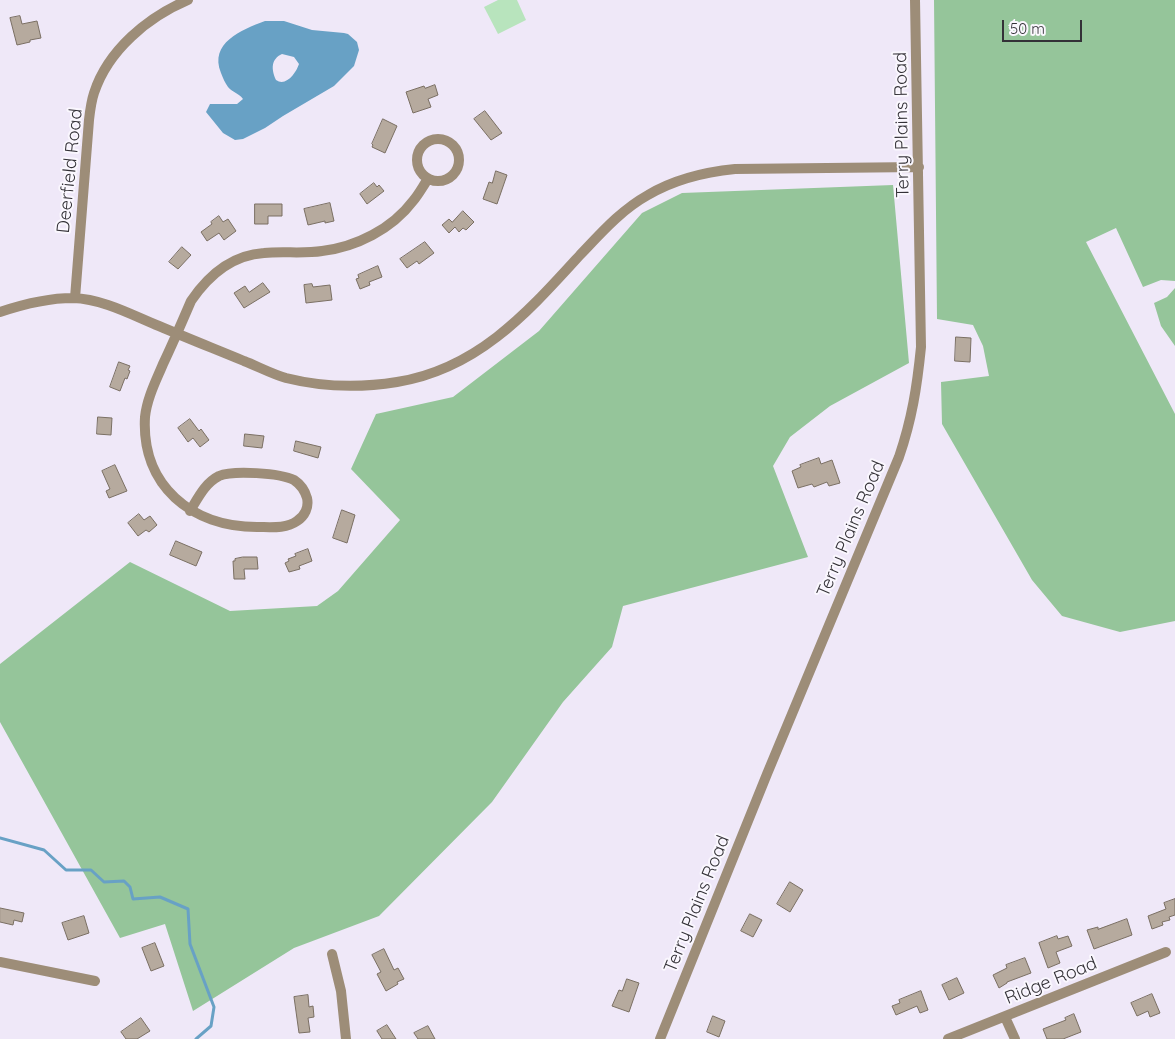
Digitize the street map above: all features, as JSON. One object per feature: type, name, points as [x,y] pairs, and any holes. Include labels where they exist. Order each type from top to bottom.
[{"type":"street","name":"Deerfield Road","points":[[75,298],[89,120],[94,94],[107,68],[121,48],[141,27],[173,6],[188,0]]},
{"type":"street","name":"Terry Plains Road","points":[[660,1039],[767,774],[899,457],[909,428],[917,384],[920,347],[916,0]]},
{"type":"street","points":[[438,140],[450,144],[458,155],[457,169],[453,175],[441,181],[428,179],[419,169],[417,162],[420,149],[431,141],[438,140]]},
{"type":"street","points":[[0,312],[47,299],[75,298],[109,305],[285,377],[333,386],[366,386],[398,382],[426,375],[474,354],[509,328],[607,227],[628,208],[649,194],[682,179],[715,171],[735,169],[919,166]]},
{"type":"street","points":[[190,510],[203,489],[219,476],[230,473],[275,475],[292,479],[302,488],[307,497],[307,507],[304,514],[293,524],[281,527],[237,527],[190,510],[174,497],[159,480],[152,467],[147,451],[145,430],[145,415],[150,395],[191,301],[200,288],[218,271],[244,256],[262,253],[321,252],[344,247],[363,240],[384,227],[413,202],[428,179]]},
{"type":"street","name":"Ridge Road","points":[[948,1039],[1166,952]]},
{"type":"street","points":[[332,954],[341,991],[346,1039]]},
{"type":"street","points":[[0,962],[95,981]]},
{"type":"street","points":[[1005,1017],[1015,1039]]},
{"type":"green space","points":[[498,0],[517,0],[526,20],[498,34],[484,7]]},
{"type":"green space","points":[[934,0],[1175,0],[1175,281],[1161,280],[1143,287],[1116,228],[1086,242],[1175,414],[1175,621],[1120,632],[1062,616],[1032,580],[942,424],[941,382],[989,376],[983,346],[973,325],[937,319]]},
{"type":"green space","points":[[893,185],[909,363],[830,406],[790,437],[773,466],[808,557],[623,606],[612,647],[563,702],[492,802],[379,916],[294,948],[193,1011],[165,924],[120,938],[0,722],[0,664],[130,562],[230,611],[317,606],[338,591],[400,520],[351,469],[376,414],[453,397],[539,331],[642,213],[682,193]]},
{"type":"green space","points":[[1175,288],[1175,346],[1161,326],[1154,303],[1167,297]]},
{"type":"water","points":[[265,21],[284,21],[312,30],[348,34],[357,42],[359,50],[354,66],[334,86],[265,128],[243,139],[235,140],[223,133],[206,112],[210,104],[237,104],[243,99],[230,89],[225,82],[218,63],[219,53],[223,46],[237,33]],"holes":[[[282,54],[294,57],[299,64],[293,75],[283,82],[276,80],[273,65],[278,56]]]},
{"type":"building","points":[[20,16],[22,24],[37,21],[41,38],[17,45],[10,18]]},
{"type":"building","points":[[435,85],[438,95],[428,99],[431,107],[413,113],[406,92],[424,86],[425,88]]},
{"type":"building","points":[[485,111],[502,133],[491,140],[474,119]]},
{"type":"building","points":[[383,119],[397,126],[385,153],[372,147]]},
{"type":"building","points":[[496,171],[507,175],[497,204],[483,199],[489,182],[492,183]]},
{"type":"building","points":[[374,183],[377,187],[379,185],[384,191],[367,204],[360,194]]},
{"type":"building","points":[[330,203],[334,221],[308,225],[304,209]]},
{"type":"building","points":[[255,204],[282,204],[282,216],[268,216],[268,224],[255,224]]},
{"type":"building","points":[[463,211],[474,222],[466,230],[463,228],[459,232],[455,227],[449,233],[442,225],[449,219],[452,222]]},
{"type":"building","points":[[219,216],[223,222],[228,219],[236,231],[224,240],[219,233],[207,241],[201,232]]},
{"type":"building","points":[[425,242],[434,253],[419,264],[417,261],[407,268],[400,259]]},
{"type":"building","points":[[182,247],[191,255],[178,269],[169,262]]},
{"type":"building","points":[[378,266],[382,277],[369,282],[370,285],[360,289],[356,279],[359,278],[358,275]]},
{"type":"building","points":[[263,283],[270,292],[244,308],[234,293],[245,286],[249,292]]},
{"type":"building","points":[[312,284],[313,287],[330,285],[332,300],[306,303],[304,285]]},
{"type":"building","points":[[956,337],[971,338],[970,362],[955,361]]},
{"type":"building","points":[[119,362],[130,366],[127,379],[125,378],[120,391],[110,387]]},
{"type":"building","points":[[98,417],[112,418],[111,435],[97,434]]},
{"type":"building","points":[[190,419],[209,440],[200,447],[193,438],[188,442],[178,428]]},
{"type":"building","points":[[245,434],[264,436],[262,448],[244,446]]},
{"type":"building","points":[[296,441],[321,447],[318,458],[294,451]]},
{"type":"building","points":[[819,458],[821,464],[832,460],[840,483],[829,486],[827,482],[814,487],[812,484],[798,488],[792,471],[801,467],[800,465]]},
{"type":"building","points":[[115,465],[127,491],[109,498],[106,491],[110,489],[102,471]]},
{"type":"building","points":[[342,510],[355,515],[347,543],[333,538]]},
{"type":"building","points":[[139,514],[144,520],[150,516],[157,525],[149,532],[146,530],[138,536],[128,523]]},
{"type":"building","points":[[176,541],[202,552],[196,566],[170,555]]},
{"type":"building","points":[[308,549],[312,561],[299,566],[300,569],[289,572],[285,563],[289,561],[288,559]]},
{"type":"building","points":[[243,557],[257,557],[258,569],[244,569],[245,579],[234,579],[233,561]]},
{"type":"building","points":[[790,882],[803,890],[790,912],[777,904]]},
{"type":"building","points":[[1175,899],[1175,915],[1169,917],[1170,920],[1162,922],[1163,925],[1152,929],[1148,916],[1166,909],[1164,903]]},
{"type":"building","points":[[0,908],[24,913],[22,922],[14,920],[13,925],[0,922]]},
{"type":"building","points":[[750,914],[762,920],[753,937],[741,931]]},
{"type":"building","points":[[84,916],[89,933],[68,940],[62,923]]},
{"type":"building","points":[[1127,919],[1132,935],[1094,949],[1087,930],[1098,927],[1098,929]]},
{"type":"building","points":[[1057,936],[1058,939],[1068,936],[1072,946],[1056,952],[1060,963],[1048,968],[1039,943]]},
{"type":"building","points":[[155,943],[164,966],[151,971],[142,948]]},
{"type":"building","points":[[384,949],[394,970],[398,968],[404,979],[386,991],[377,974],[381,972],[372,955]]},
{"type":"building","points":[[1025,958],[1031,973],[1007,982],[999,988],[993,975],[1007,968],[1006,965]]},
{"type":"building","points":[[957,978],[964,993],[949,1000],[942,985]]},
{"type":"building","points":[[627,979],[639,983],[629,1012],[612,1006],[619,990],[622,991]]},
{"type":"building","points":[[921,991],[928,1010],[920,1013],[917,1006],[896,1015],[892,1006],[900,1003],[899,1000]]},
{"type":"building","points":[[1152,994],[1160,1013],[1150,1017],[1148,1011],[1137,1016],[1131,1003]]},
{"type":"building","points":[[308,995],[309,1007],[313,1006],[314,1017],[308,1018],[310,1032],[299,1033],[294,997]]},
{"type":"building","points":[[1074,1014],[1081,1032],[1063,1039],[1047,1039],[1043,1029],[1066,1020],[1065,1018]]},
{"type":"building","points":[[713,1016],[725,1021],[719,1037],[707,1032]]},
{"type":"building","points":[[141,1018],[150,1031],[137,1039],[126,1039],[121,1032]]},
{"type":"building","points":[[387,1025],[396,1039],[382,1039],[377,1031]]},
{"type":"building","points":[[428,1026],[435,1039],[418,1039],[414,1033]]},
{"type":"waterway","points":[[0,838],[44,850],[66,870],[91,870],[104,882],[124,881],[130,887],[133,899],[160,897],[188,909],[190,944],[214,1007],[211,1026],[196,1039]]}]
